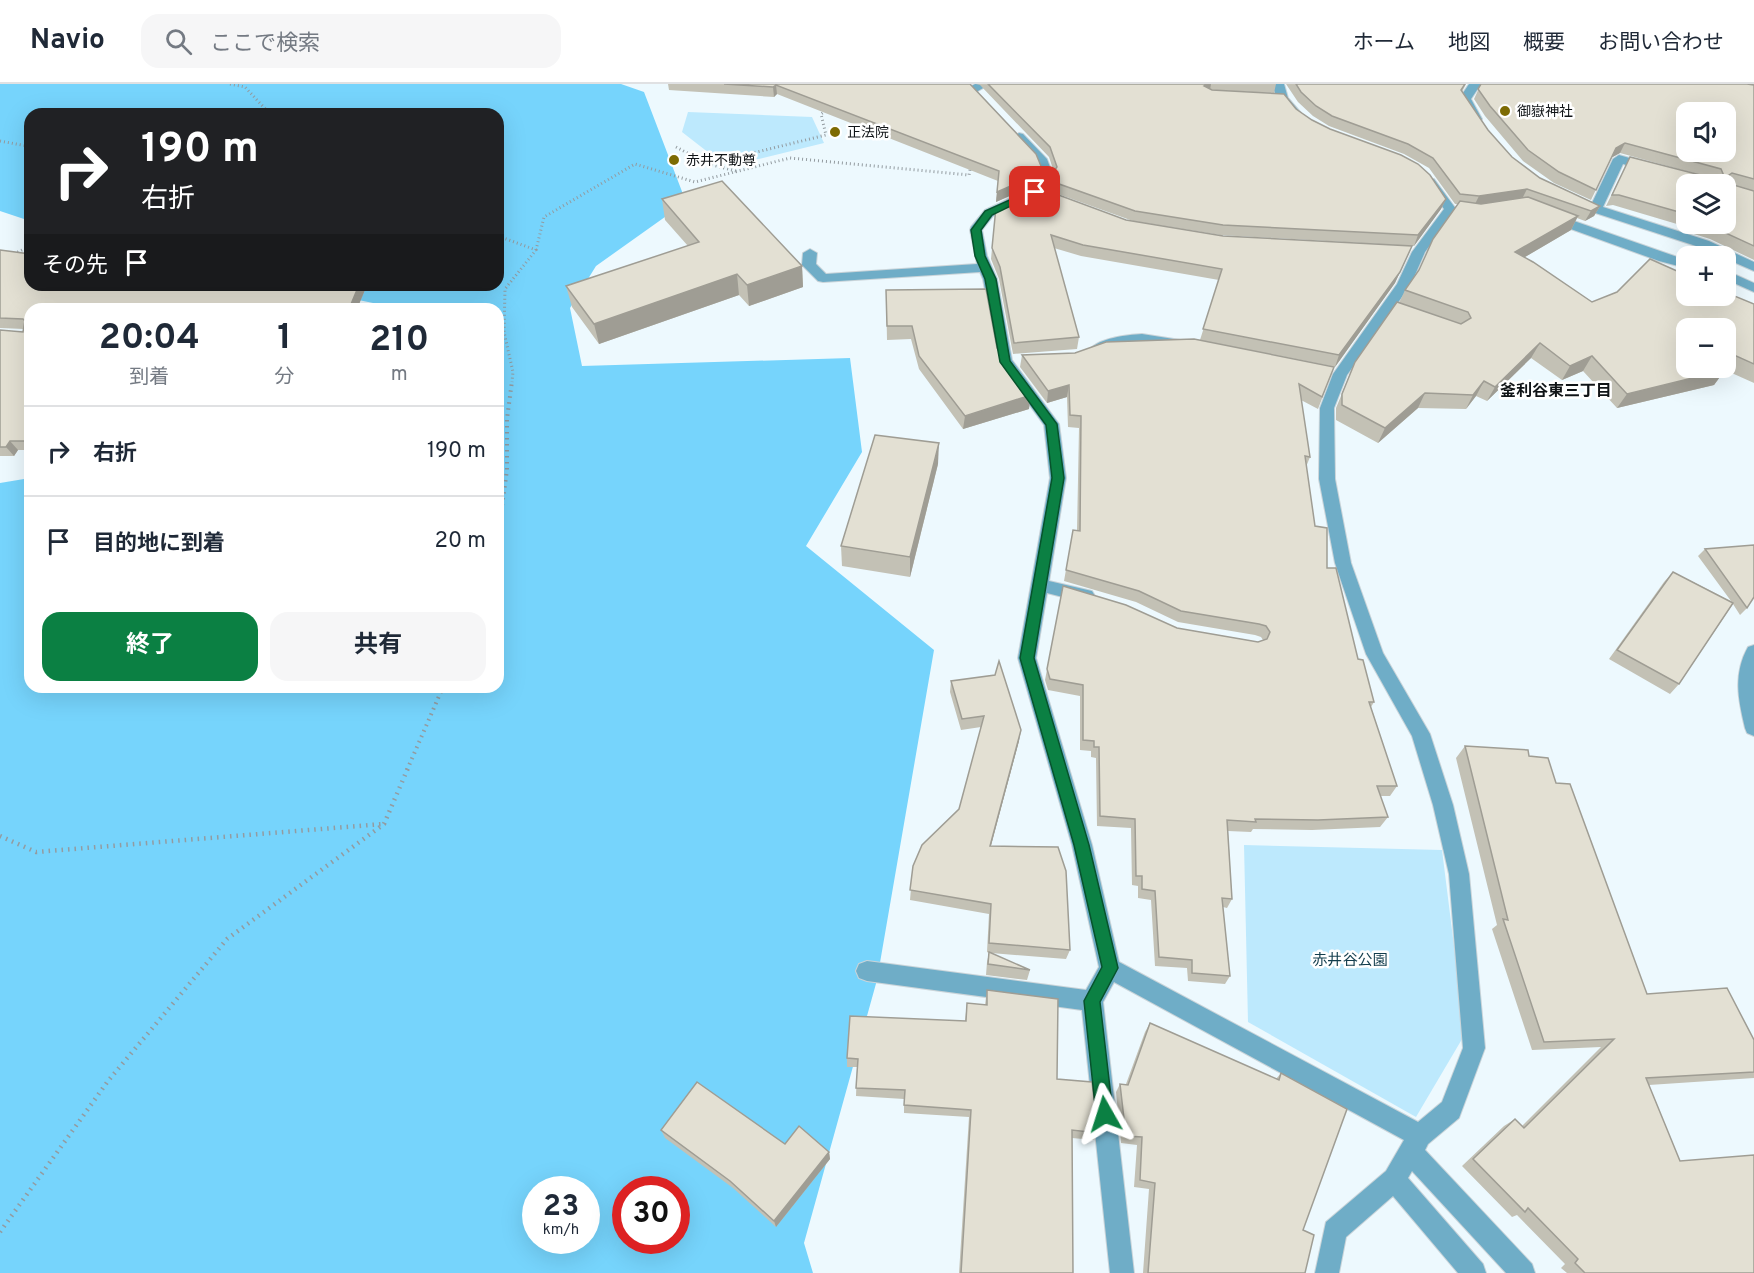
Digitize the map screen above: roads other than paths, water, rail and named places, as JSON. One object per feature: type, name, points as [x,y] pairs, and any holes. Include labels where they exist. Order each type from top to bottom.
[{"type":"street","points":[[1475,84],[1465,99],[1480,127]]},
{"type":"street","points":[[973,86],[988,104]]},
{"type":"street","points":[[1278,94],[1295,114],[1305,120]]},
{"type":"street","points":[[1011,128],[1043,162],[1048,178],[1041,194],[989,213],[976,230],[980,256],[990,279],[1005,362],[1051,424],[1058,478],[1027,658],[1082,845],[1110,968],[1092,1001],[1122,1273]]},
{"type":"street","points":[[1595,210],[1619,159],[1664,172]]},
{"type":"street","points":[[1327,1273],[1335,1231],[1394,1179],[1415,1144],[1451,1110],[1474,1048],[1459,874],[1443,805],[1421,734],[1375,654],[1343,563],[1327,479],[1327,408],[1335,372],[1392,309],[1404,284],[1413,251],[1458,210],[1420,170]]},
{"type":"street","points":[[1567,199],[1704,244],[1754,267]]},
{"type":"street","points":[[1533,210],[1676,261]]},
{"type":"street","points":[[810,253],[809,265],[823,278],[985,267]]},
{"type":"street","points":[[1736,279],[1754,288]]},
{"type":"street","points":[[1084,354],[1124,339],[1155,337],[1200,347]]},
{"type":"street","points":[[1005,362],[1028,360]]},
{"type":"street","points":[[1039,586],[1062,589],[1107,602]]},
{"type":"street","points":[[1754,652],[1744,689],[1754,728]]},
{"type":"street","points":[[1110,968],[1415,1144],[1523,1273]]},
{"type":"street","points":[[867,971],[1092,1001]]},
{"type":"street","points":[[1394,1179],[1474,1273]]},
{"type":"place","name":"御嶽神社","points":[[1505,111]]},
{"type":"place","name":"正法院","points":[[835,132]]},
{"type":"place","name":"赤井不動尊","points":[[674,160]]},
{"type":"district","name":"釜利谷東三丁目","points":[[1556,390]]},
{"type":"park label","name":"赤井谷公園","points":[[1350,960]]}]
